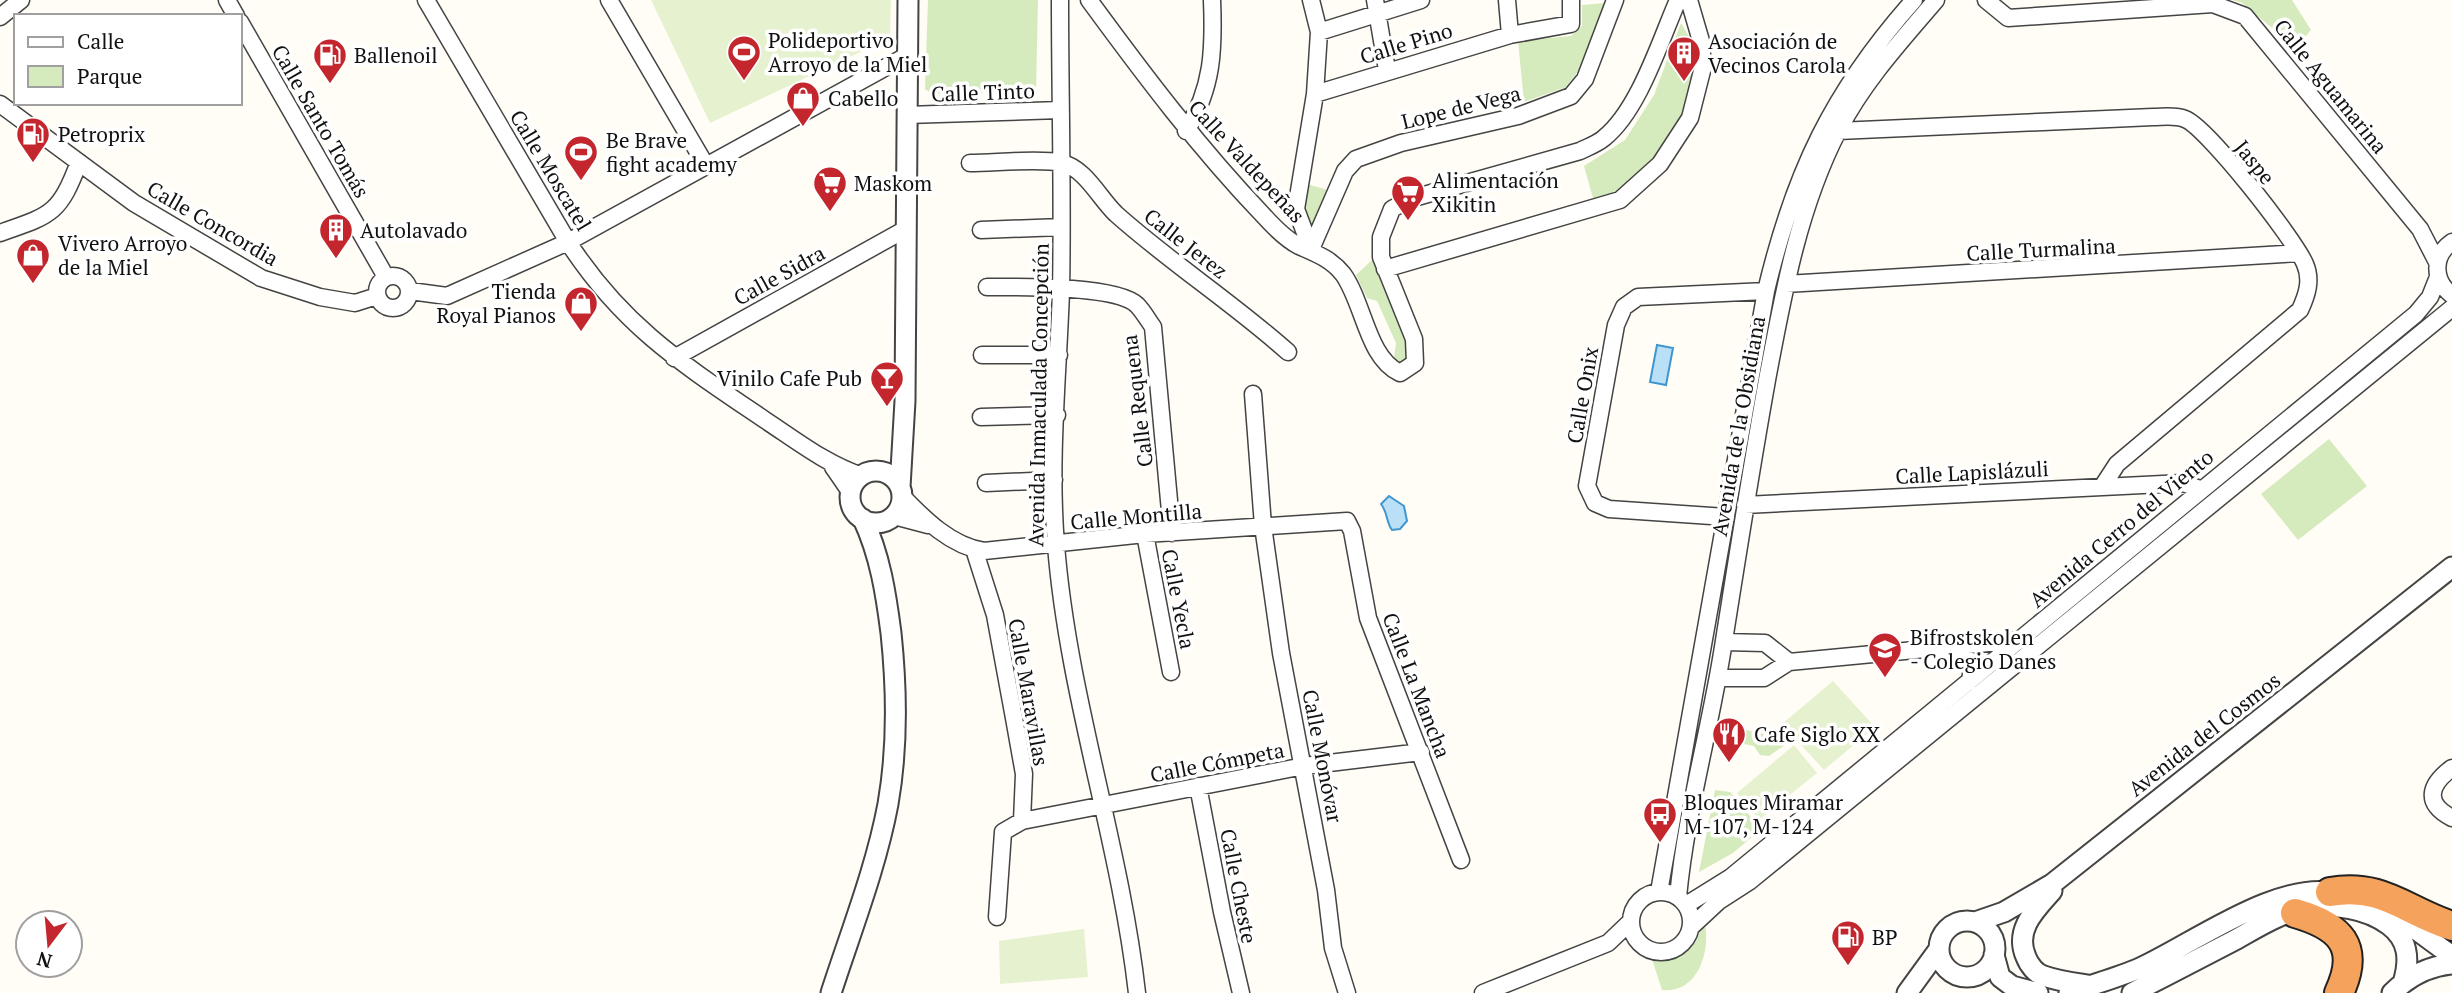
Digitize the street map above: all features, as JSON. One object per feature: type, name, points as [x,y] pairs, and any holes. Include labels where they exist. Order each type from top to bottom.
[{"type":"highway","points":[[2330,892],[2354,888],[2372,891],[2452,926]]},
{"type":"highway","points":[[2295,913],[2329,925],[2340,937],[2348,952],[2349,971],[2339,993]]},
{"type":"street","points":[[0,18],[21,0]]},
{"type":"street","name":"Calle Moscatel","points":[[426,0],[568,242],[586,270],[630,321],[674,358],[832,465],[870,474]]},
{"type":"street","points":[[609,0],[705,164]]},
{"type":"street","points":[[883,585],[893,517],[901,492],[900,445],[905,401],[904,230],[908,0]]},
{"type":"street","name":"Avenida Inmaculada Concepción","points":[[1060,0],[1061,288],[1054,480],[1055,544],[1066,632],[1103,806],[1137,993]]},
{"type":"street","name":"Calle Valdepeñas","points":[[1089,0],[1186,131],[1265,218],[1298,245],[1311,249],[1335,264],[1350,283],[1378,350],[1390,369],[1400,373],[1415,362],[1414,339],[1385,269]]},
{"type":"street","points":[[1186,131],[1209,79],[1213,61],[1212,0]]},
{"type":"street","points":[[1311,0],[1319,32],[1315,94],[1296,209],[1311,249]]},
{"type":"street","points":[[1319,32],[1376,7],[1421,0]]},
{"type":"street","points":[[1507,0],[1510,35]]},
{"type":"street","name":"Calle Pino","points":[[1315,94],[1387,70],[1510,35],[1571,24],[1570,0]]},
{"type":"street","name":"Lope de Vega","points":[[1311,249],[1345,171],[1356,159],[1401,143],[1518,116],[1571,96],[1585,79],[1615,0]]},
{"type":"street","points":[[1678,0],[1637,92],[1617,125],[1602,140],[1580,151],[1409,199],[1392,209],[1381,237],[1381,257],[1385,269],[1620,200],[1660,164],[1690,118],[1703,67],[1701,41],[1689,0]]},
{"type":"street","name":"Avenida de la Obsidiana","points":[[1660,892],[1766,292],[1795,187],[1832,109],[1879,40],[1914,0]]},
{"type":"street","name":"Avenida de la Obsidiana","points":[[1682,901],[1682,855],[1718,678],[1745,505],[1786,284],[1813,188],[1838,131],[1867,82],[1936,0]]},
{"type":"street","name":"Calle Aguamarina","points":[[1986,0],[2008,18],[2213,4],[2231,8],[2245,16],[2420,229],[2452,295]]},
{"type":"street","points":[[1376,7],[1387,70]]},
{"type":"street","name":"Calle Santo Tomás","points":[[242,25],[386,277]]},
{"type":"street","points":[[410,291],[403,305],[393,309],[383,305],[377,296],[378,285],[386,277],[401,278],[410,291],[446,296],[568,242],[705,164],[908,55]]},
{"type":"street","name":"Calle Concordia","points":[[0,104],[134,203],[261,278],[320,298],[355,303],[377,296]]},
{"type":"street","name":"Calle Tinto","points":[[907,116],[1060,110]]},
{"type":"street","name":"Jaspe","points":[[1838,131],[2153,117],[2187,119],[2212,142],[2299,253],[2306,265],[2309,292],[2300,310],[2117,464],[2102,487]]},
{"type":"street","points":[[0,233],[45,217],[59,206],[79,162]]},
{"type":"street","points":[[970,163],[1062,163]]},
{"type":"street","name":"Calle Jerez","points":[[1062,163],[1077,171],[1111,208],[1153,246],[1254,322],[1288,352]]},
{"type":"street","points":[[981,230],[1061,228]]},
{"type":"street","points":[[2420,229],[2452,241]]},
{"type":"street","name":"Calle Sidra","points":[[674,358],[904,230]]},
{"type":"street","name":"Avenida Cerro del Viento","points":[[1682,901],[1731,877],[2416,314],[2430,297],[2444,248],[2452,241]]},
{"type":"street","name":"Calle Turmalina","points":[[1786,284],[2299,253]]},
{"type":"street","name":"Calle Requena","points":[[987,287],[1061,288],[1112,295],[1136,303],[1153,327],[1172,533]]},
{"type":"street","name":"Calle Onix","points":[[1726,517],[1609,509],[1595,502],[1587,486],[1616,324],[1624,307],[1638,297],[1766,292]]},
{"type":"street","name":"Avenida Cerro del Viento","points":[[1691,927],[1719,901],[1750,881],[1970,704],[2452,308]]},
{"type":"street","points":[[982,355],[1059,355]]},
{"type":"street","name":"Calle Monóvar","points":[[1253,394],[1263,526],[1281,653],[1304,766],[1333,948],[1347,993]]},
{"type":"street","points":[[981,417],[1057,415]]},
{"type":"street","points":[[831,993],[876,854],[888,803],[897,703],[877,553],[863,519],[853,508],[851,493],[870,474],[890,463],[900,445]]},
{"type":"street","name":"Calle Moscatel","points":[[832,465],[851,493]]},
{"type":"street","points":[[870,474],[891,476],[901,492]]},
{"type":"street","points":[[986,483],[1054,480]]},
{"type":"street","name":"Calle Lapislázuli","points":[[1745,505],[2183,483],[2200,489]]},
{"type":"street","name":"Calle Montilla","points":[[901,492],[934,526],[974,549],[1003,550],[1145,534],[1348,521]]},
{"type":"street","points":[[863,519],[877,523],[893,517]]},
{"type":"street","name":"Calle Montilla","points":[[893,517],[934,526]]},
{"type":"street","name":"Calle La Mancha","points":[[1348,521],[1368,618],[1461,860]]},
{"type":"street","name":"Calle Yecla","points":[[1145,534],[1171,672]]},
{"type":"street","name":"Calle Maravillas","points":[[974,549],[995,615],[1016,729],[1024,775],[1022,821]]},
{"type":"street","name":"Avenida del Cosmos","points":[[1975,922],[2004,912],[2052,884],[2452,567]]},
{"type":"street","points":[[1718,678],[1764,677],[1789,662],[2020,640]]},
{"type":"street","points":[[1724,642],[1765,643],[1789,662]]},
{"type":"street","points":[[1951,647],[1969,658],[1972,666],[1969,682]]},
{"type":"street","name":"Calle Cómpeta","points":[[1022,821],[1304,766],[1421,752]]},
{"type":"street","points":[[2452,768],[2437,779],[2432,794],[2435,805],[2452,818]]},
{"type":"street","name":"Calle Cheste","points":[[1198,786],[1222,912],[1241,993]]},
{"type":"street","points":[[997,917],[1003,832],[1022,821]]},
{"type":"street","points":[[2073,866],[2028,920],[2023,930],[2022,948],[2027,961],[2042,976],[2089,986]]},
{"type":"street","points":[[1909,993],[1986,968],[2006,927],[2052,884]]},
{"type":"street","points":[[1483,993],[1608,943],[1630,922],[1636,905],[1650,894],[1660,892],[1682,901],[1691,927],[1683,943],[1667,952],[1658,952],[1641,945],[1608,943]]},
{"type":"street","points":[[2069,993],[2140,968],[2272,901],[2303,893],[2330,892],[2392,911],[2452,956]]},
{"type":"street","points":[[2132,993],[2260,926],[2305,908],[2347,907],[2386,923],[2399,933],[2409,960],[2398,988]]},
{"type":"street","points":[[2002,993],[1945,967],[1939,949],[1940,939],[1951,926],[1966,921],[1975,922],[1987,930],[1994,949],[1995,968],[2000,977],[2012,985],[2038,993]]},
{"type":"street","points":[[1630,922],[1641,945]]},
{"type":"street","points":[[1909,993],[1939,949]]},
{"type":"street","points":[[2398,988],[2430,968],[2452,964]]},
{"type":"green space","name":"Polideportivo Arroyo de la Miel","points":[[651,0],[891,0],[890,38],[710,123]]},
{"type":"green space","points":[[928,0],[1038,0],[1036,91],[932,94],[925,89]]},
{"type":"green space","points":[[2232,0],[2292,0],[2311,30],[2296,48],[2242,3]]},
{"type":"green space","points":[[1605,3],[1584,63],[1566,87],[1524,102],[1518,41],[1571,36],[1582,26],[1582,5]]},
{"type":"green space","points":[[1681,23],[1694,50],[1697,68],[1695,85],[1681,120],[1647,170],[1617,194],[1594,202],[1584,166],[1625,140],[1654,95]]},
{"type":"green space","points":[[1307,184],[1328,190],[1313,226],[1309,227],[1303,214]]},
{"type":"green space","points":[[1373,259],[1409,347],[1409,360],[1403,364],[1397,363],[1394,357],[1396,343],[1377,301],[1367,298],[1356,275]]},
{"type":"green space","points":[[2329,439],[2367,486],[2298,540],[2261,494]]},
{"type":"green space","points":[[1833,681],[1875,727],[1824,770],[1782,724]]},
{"type":"green space","points":[[1746,730],[1792,740],[1769,756],[1760,755],[1754,746],[1744,744]]},
{"type":"green space","points":[[1794,745],[1817,773],[1759,820],[1737,793]]},
{"type":"green space","points":[[1715,790],[1730,792],[1761,829],[1733,853],[1699,872]]},
{"type":"green space","points":[[1705,924],[1706,946],[1693,978],[1675,989],[1662,990],[1652,959],[1670,958],[1684,951]]},
{"type":"green space","points":[[1084,929],[1088,977],[1000,984],[999,941]]},
{"type":"water","points":[[1657,345],[1673,348],[1666,385],[1650,382]]},
{"type":"water","points":[[1389,496],[1404,506],[1407,521],[1400,529],[1392,530],[1381,504]]},
{"type":"place","name":"Polideportivo Arroyo de la Miel","points":[[744,82]]},
{"type":"place","name":"Asociación de Vecinos Carola","points":[[1684,83]]},
{"type":"place","name":"Ballenoil","points":[[330,85]]},
{"type":"place","name":"Cabello","points":[[803,128]]},
{"type":"place","name":"Petroprix","points":[[33,164]]},
{"type":"place","name":"Be Brave fight academy","points":[[581,182]]},
{"type":"place","name":"Maskom","points":[[830,213]]},
{"type":"place","name":"Alimentación Xikitin","points":[[1408,222]]},
{"type":"place","name":"Autolavado","points":[[336,260]]},
{"type":"place","name":"Vivero Arroyo de la Miel","points":[[33,285]]},
{"type":"place","name":"Tienda Royal Pianos","points":[[581,333]]},
{"type":"place","name":"Vinilo Cafe Pub","points":[[887,408]]},
{"type":"place","name":"Bifrostskolen - Colegio Danes","points":[[1885,679]]},
{"type":"place","name":"Cafe Siglo XX","points":[[1729,764]]},
{"type":"place","name":"Bloques Miramar M-107, M-124","points":[[1660,844]]},
{"type":"place","name":"BP","points":[[1848,967]]}]
